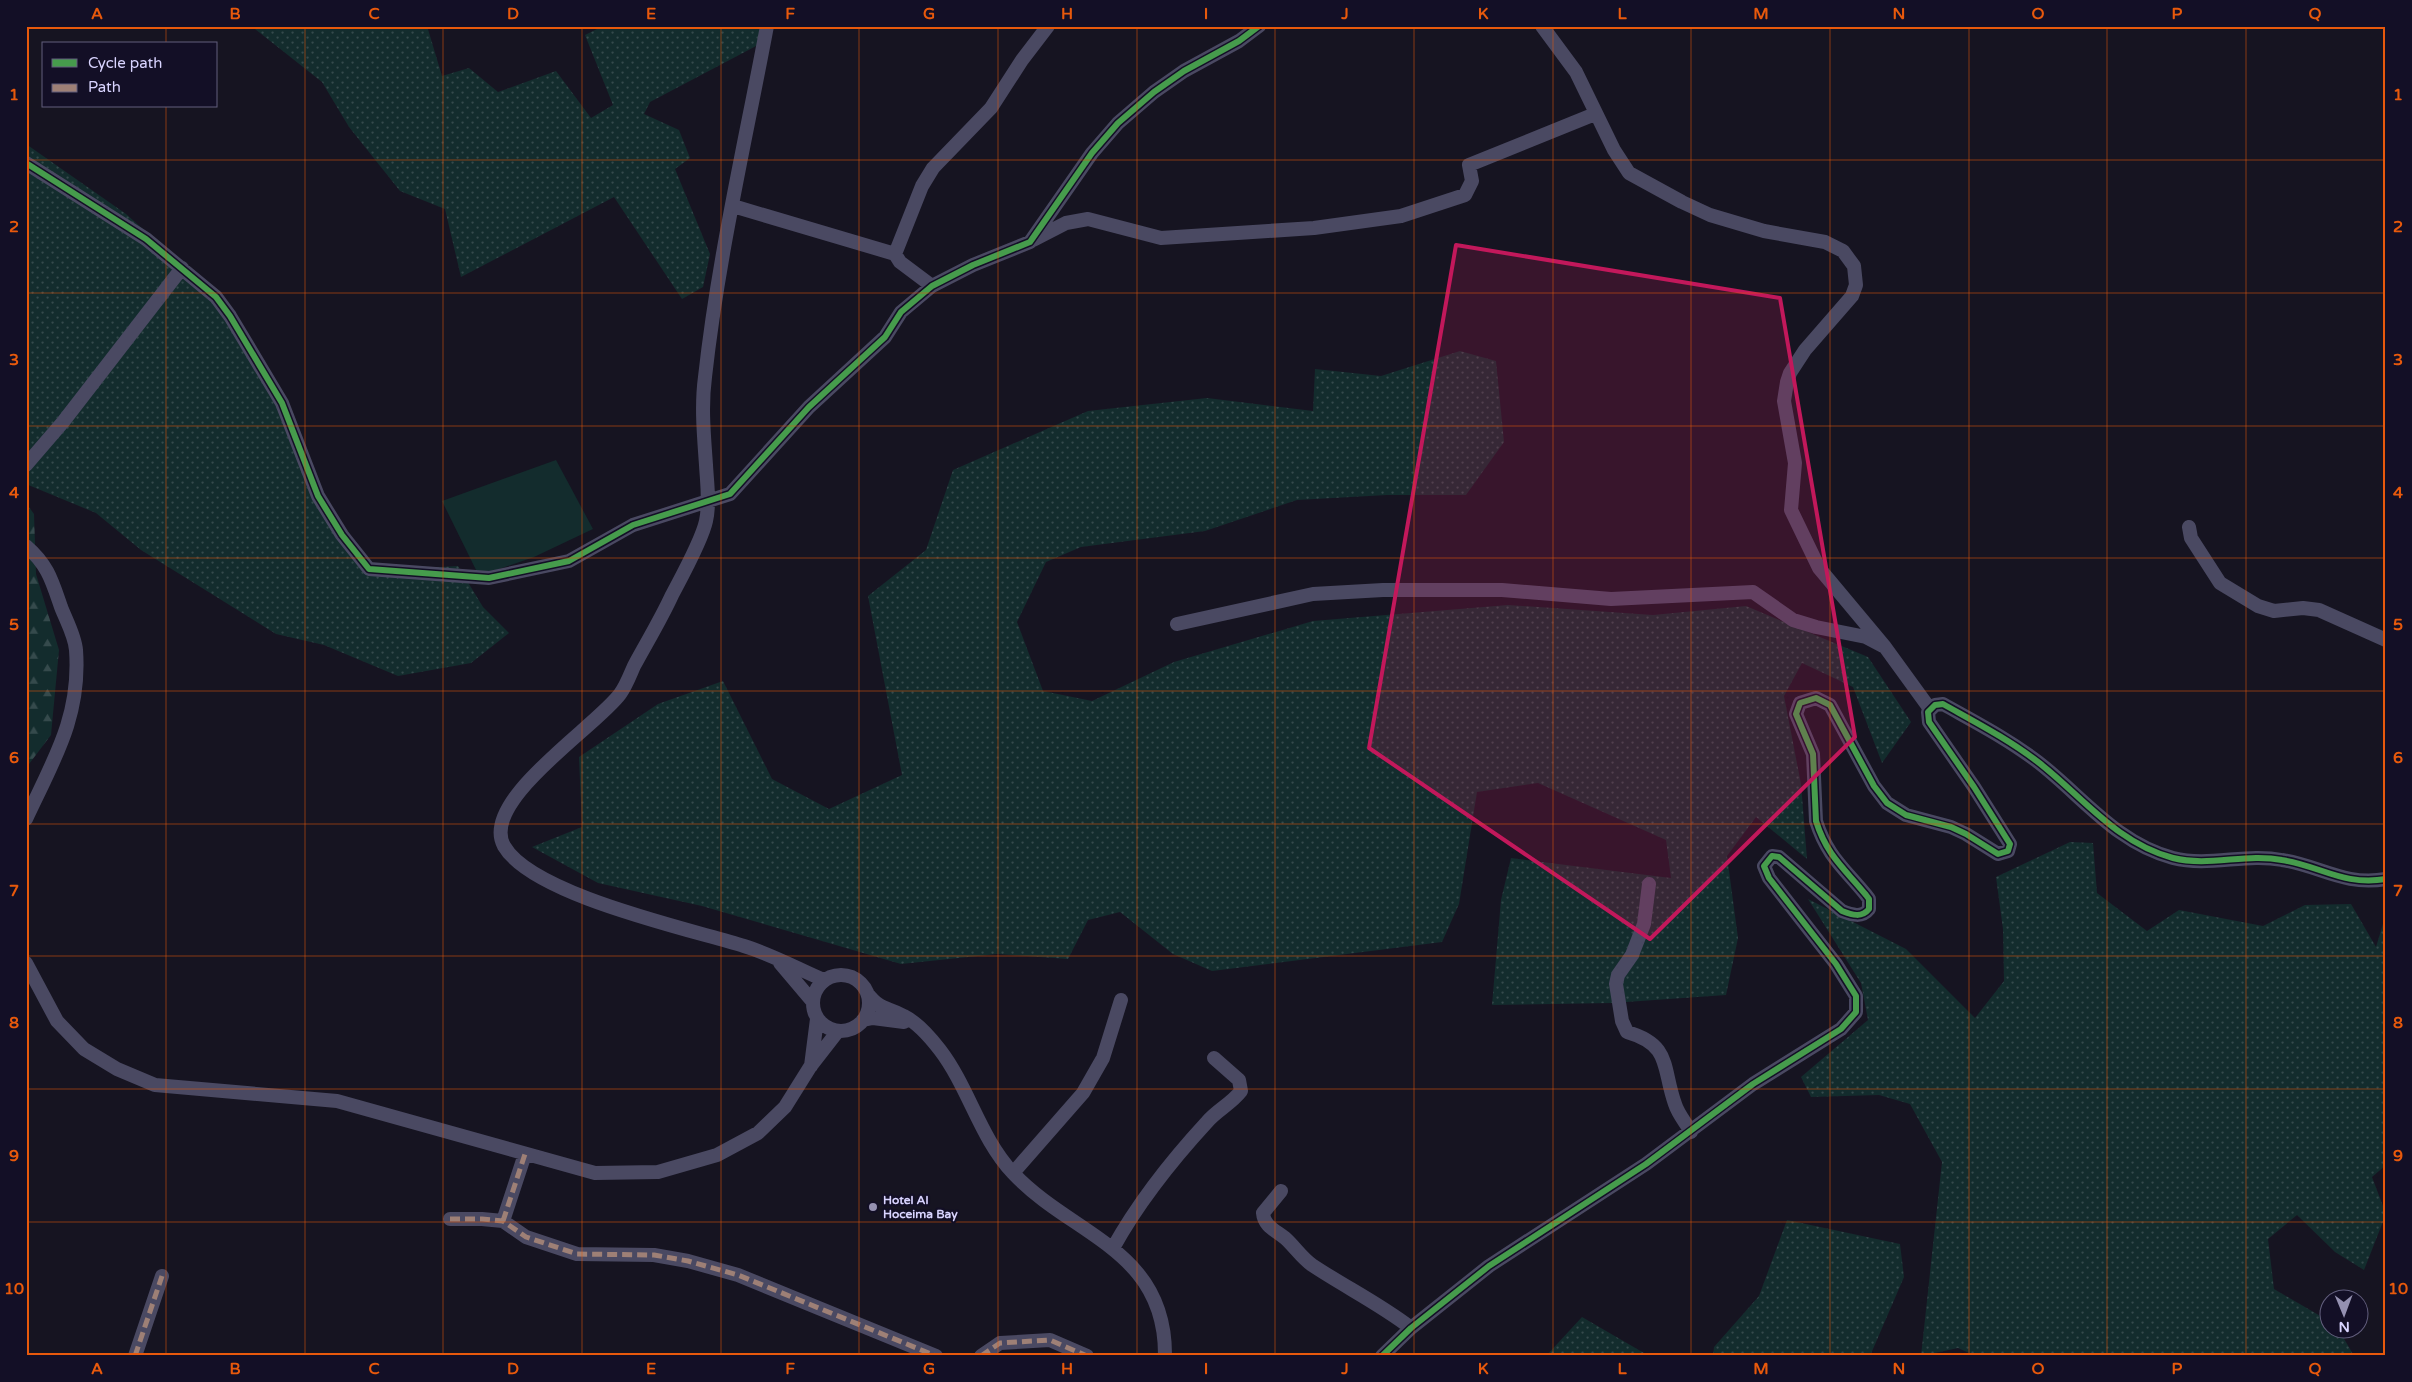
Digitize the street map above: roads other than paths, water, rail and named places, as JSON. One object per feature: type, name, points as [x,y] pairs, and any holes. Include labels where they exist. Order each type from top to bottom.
[{"type":"street","points":[[767,26],[732,206],[704,380],[703,424],[708,501],[706,523],[670,599],[621,694],[594,722],[564,746],[530,778],[504,817],[502,842],[516,859],[530,870],[596,902],[747,946],[824,980]]},
{"type":"street","points":[[895,254],[922,186],[933,168],[991,108],[1022,60],[1048,26]]},
{"type":"street","points":[[1030,242],[1092,153],[1118,123],[1154,92],[1184,71],[1239,41],[1259,26]]},
{"type":"street","points":[[1542,26],[1576,72],[1595,114],[1618,157],[1629,173],[1682,202],[1710,214],[1764,230],[1825,242],[1843,251],[1854,266],[1856,285],[1852,296],[1805,350],[1790,373],[1787,382],[1784,401],[1795,463],[1791,510],[1819,568],[1885,647],[1930,709]]},
{"type":"street","points":[[26,163],[146,239],[216,297],[230,316],[282,403],[318,496],[342,535],[369,569],[489,578],[569,561],[633,525],[730,494],[816,401],[885,337],[901,312],[932,286],[972,265],[1030,242],[1066,223],[1088,219],[1160,238],[1314,228],[1401,216],[1465,195],[1472,181],[1470,165],[1595,114]]},
{"type":"street","points":[[732,206],[895,254],[900,262],[932,286]]},
{"type":"street","points":[[26,466],[63,422],[182,268]]},
{"type":"street","points":[[2189,527],[2191,538],[2220,583],[2258,606],[2274,611],[2303,608],[2319,610],[2386,640]]},
{"type":"street","points":[[26,546],[41,559],[76,649],[75,700],[65,738],[26,819]]},
{"type":"street","points":[[1177,624],[1314,594],[1373,591],[1502,590],[1611,599],[1753,592],[1794,620],[1816,627],[1866,637],[1885,647]]},
{"type":"street","points":[[1382,1356],[1411,1328],[1489,1266],[1646,1164],[1753,1084],[1841,1029],[1856,1012],[1856,996],[1836,964],[1769,878],[1764,866],[1772,856],[1779,857],[1842,911],[1853,915],[1860,915],[1869,909],[1866,895],[1830,854],[1818,830],[1813,754],[1796,714],[1800,703],[1816,698],[1830,705],[1874,786],[1895,810],[1927,822],[1951,827],[1998,854],[2005,854],[2010,849],[2010,844],[2004,832],[1929,722],[1927,716],[1934,705],[1943,704],[2006,740],[2062,781],[2121,834],[2155,852],[2173,858],[2206,862],[2264,857],[2284,860],[2343,878],[2374,881],[2386,879]]},
{"type":"street","points":[[1649,884],[1644,924],[1632,955],[1618,975],[1616,984],[1620,1012],[1627,1032],[1651,1041],[1662,1055],[1675,1106],[1691,1132]]},
{"type":"street","points":[[776,959],[813,1002]]},
{"type":"street","points":[[26,962],[56,1021],[84,1049],[117,1069],[155,1085],[338,1101],[595,1174],[658,1172],[717,1155],[758,1133],[785,1107],[810,1067],[838,1031]]},
{"type":"street","points":[[810,1067],[817,1019],[813,1002],[816,990],[824,980],[836,976],[849,976],[860,982],[867,993],[882,1008],[906,1017],[930,1037],[948,1061],[995,1152],[1013,1173],[1028,1188],[1113,1248],[1130,1263],[1146,1283],[1164,1326],[1165,1356]]},
{"type":"street","points":[[863,1020],[868,1009],[867,993]]},
{"type":"street","points":[[1013,1173],[1083,1093],[1103,1058],[1121,1000]]},
{"type":"street","points":[[817,1019],[827,1028],[838,1031],[850,1030],[863,1020],[873,1018],[912,1022]]},
{"type":"street","points":[[1113,1248],[1126,1224],[1208,1120],[1235,1099],[1240,1091],[1239,1080],[1214,1058]]},
{"type":"street","points":[[503,1221],[525,1154]]},
{"type":"street","points":[[1281,1191],[1263,1213],[1264,1220],[1268,1225],[1285,1238],[1310,1264],[1388,1310],[1411,1328]]},
{"type":"street","points":[[450,1219],[482,1218],[503,1221],[526,1237],[577,1254],[654,1255],[688,1261],[738,1274],[936,1356]]},
{"type":"street","points":[[135,1356],[162,1276]]},
{"type":"street","points":[[981,1356],[1000,1342],[1050,1340],[1087,1356]]},
{"type":"place","name":"Hotel Al Hoceima Bay","points":[[873,1207]]}]
